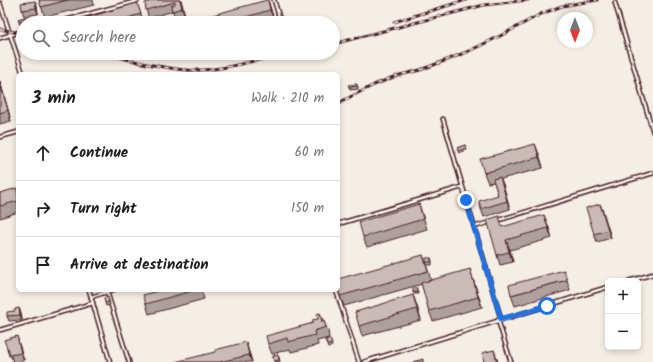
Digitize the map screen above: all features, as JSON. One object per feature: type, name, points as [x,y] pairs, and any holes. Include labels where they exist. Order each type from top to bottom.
[{"type":"lane","points":[[274,0],[279,16]]},
{"type":"lane","points":[[80,16],[137,1]]},
{"type":"lane","points":[[0,3],[16,53]]},
{"type":"lane","points":[[615,3],[653,132]]},
{"type":"lane","points":[[0,38],[16,33]]},
{"type":"lane","points":[[18,60],[21,72]]},
{"type":"lane","points":[[443,119],[511,362]]},
{"type":"lane","points":[[0,137],[16,133]]},
{"type":"lane","points":[[474,227],[653,173]]},
{"type":"lane","points":[[340,223],[462,187]]},
{"type":"lane","points":[[639,278],[653,274]]},
{"type":"lane","points":[[364,362],[605,288]]},
{"type":"lane","points":[[90,292],[110,362]]},
{"type":"lane","points":[[91,297],[107,292],[129,362]]},
{"type":"lane","points":[[337,292],[359,362]]},
{"type":"lane","points":[[0,330],[92,303]]},
{"type":"building","points":[[39,0],[68,0],[41,7]]},
{"type":"building","points":[[155,0],[180,0],[182,8],[172,11],[171,6],[175,4],[175,2],[146,10],[145,3]]},
{"type":"building","points":[[268,0],[270,10],[249,16],[209,16]]},
{"type":"building","points":[[35,1],[36,8],[22,10],[21,3]]},
{"type":"building","points":[[137,3],[141,14],[134,16],[92,16]]},
{"type":"building","points":[[0,84],[8,110],[0,113]]},
{"type":"building","points":[[357,84],[357,86],[349,87],[348,85]]},
{"type":"building","points":[[535,144],[539,157],[484,173],[480,159]]},
{"type":"building","points":[[465,145],[466,148],[458,151],[457,148]]},
{"type":"building","points":[[500,177],[507,201],[481,209],[479,201],[498,195],[493,179]]},
{"type":"building","points":[[16,188],[16,202],[0,206],[0,193]]},
{"type":"building","points":[[419,204],[423,219],[363,237],[359,222]]},
{"type":"building","points":[[600,204],[608,230],[594,234],[586,208]]},
{"type":"building","points":[[544,215],[548,228],[506,240],[509,252],[497,255],[487,220],[499,216],[502,227]]},
{"type":"building","points":[[423,255],[428,271],[340,296],[340,278]]},
{"type":"building","points":[[426,258],[431,258],[431,262],[426,262]]},
{"type":"building","points":[[470,269],[478,297],[429,311],[421,283]]},
{"type":"building","points":[[564,270],[567,280],[511,295],[509,285]]},
{"type":"building","points":[[413,288],[417,288],[417,292],[413,292]]},
{"type":"building","points":[[154,292],[188,292],[146,304],[143,295]]},
{"type":"building","points":[[413,295],[417,309],[359,326],[355,312]]},
{"type":"building","points":[[108,297],[109,302],[105,303],[104,298]]},
{"type":"building","points":[[19,308],[20,315],[7,316],[7,312],[15,311],[15,309]]},
{"type":"building","points":[[320,313],[322,322],[324,321],[326,327],[314,331],[315,335],[288,342],[287,338],[268,344],[266,336],[313,323],[312,320],[318,319],[317,314]]},
{"type":"building","points":[[17,336],[21,353],[10,355],[4,340]]},
{"type":"building","points":[[330,339],[332,344],[327,345],[325,340]]},
{"type":"building","points":[[246,342],[249,355],[220,362],[175,362],[215,352],[215,350]]},
{"type":"building","points":[[494,350],[497,362],[484,362],[482,353]]},
{"type":"building","points":[[278,355],[279,360],[274,361],[273,356]]},
{"type":"building","points":[[423,359],[423,362],[413,362]]},
{"type":"railway","points":[[394,22],[466,0]]},
{"type":"railway","points":[[340,42],[484,5],[528,0]]},
{"type":"railway","points":[[340,103],[374,85],[396,76],[420,70],[469,51],[541,14],[562,6],[597,0]]},
{"type":"railway","points":[[0,29],[16,32]]},
{"type":"railway","points":[[132,60],[187,70],[212,69],[258,60]]},
{"type":"route","points":[[466,200],[501,319],[547,306]]}]
